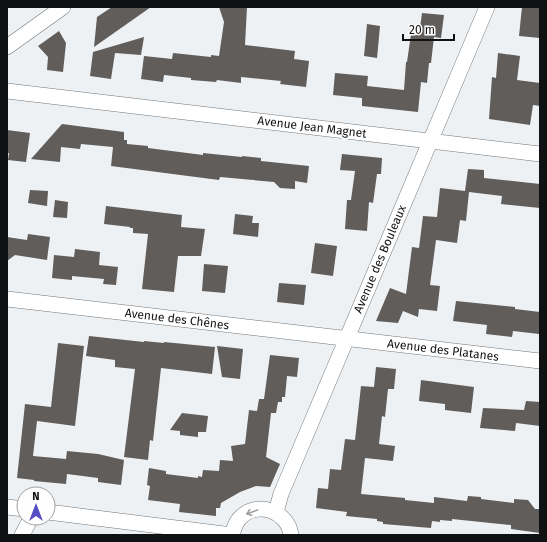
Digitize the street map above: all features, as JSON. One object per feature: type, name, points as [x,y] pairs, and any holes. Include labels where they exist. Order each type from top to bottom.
[{"type":"street","points":[[7,47],[63,7]]},
{"type":"street","name":"Avenue des Bouleaux","points":[[276,512],[281,494],[487,7]]},
{"type":"street","name":"Avenue Jean Magnet","points":[[7,91],[540,154]]},
{"type":"street","name":"Avenue des Chênes","points":[[7,299],[346,339]]},
{"type":"street","name":"Avenue des Platanes","points":[[346,339],[540,361]]},
{"type":"street","points":[[56,513],[232,535],[237,522],[248,512],[257,509],[267,509],[276,512],[283,518],[288,524],[291,535]]},
{"type":"street","points":[[22,535],[27,526]]},
{"type":"building","points":[[112,7],[151,7],[94,47],[97,17]]},
{"type":"building","points":[[219,7],[247,7],[245,45],[295,51],[294,59],[309,61],[306,87],[280,84],[281,81],[241,77],[241,83],[217,80],[216,82],[191,80],[191,78],[164,75],[163,82],[141,79],[144,56],[172,59],[173,53],[211,57],[211,55],[219,56],[224,22]]},
{"type":"building","points":[[522,7],[540,7],[540,38],[519,36]]},
{"type":"building","points":[[422,13],[444,15],[441,38],[434,37],[427,83],[421,82],[418,112],[362,106],[362,98],[333,95],[335,73],[368,76],[367,86],[404,90],[406,62],[411,34],[419,35]]},
{"type":"building","points":[[367,24],[380,26],[377,58],[364,56]]},
{"type":"building","points":[[59,31],[66,43],[63,72],[47,70],[48,57],[38,46]]},
{"type":"building","points":[[144,37],[141,55],[115,53],[111,79],[90,76],[93,52]]},
{"type":"building","points":[[498,53],[520,56],[517,80],[540,83],[540,106],[533,105],[530,125],[489,119],[492,77],[496,78]]},
{"type":"building","points":[[62,124],[124,132],[124,140],[127,140],[127,144],[148,146],[148,148],[203,155],[203,153],[261,158],[261,161],[309,166],[307,183],[295,181],[295,189],[280,188],[274,182],[220,177],[219,180],[111,166],[113,147],[81,144],[80,149],[61,147],[60,162],[31,159]]},
{"type":"building","points":[[7,130],[30,133],[26,162],[8,160],[9,153],[7,153]]},
{"type":"building","points":[[342,154],[382,158],[381,174],[377,174],[373,203],[369,202],[367,231],[345,229],[347,200],[351,200],[355,171],[340,170]]},
{"type":"building","points":[[468,169],[484,170],[484,178],[540,184],[540,208],[501,204],[502,196],[469,192],[466,221],[460,220],[457,243],[436,240],[430,285],[440,286],[437,311],[419,309],[418,317],[403,311],[398,323],[376,321],[390,288],[406,294],[412,247],[419,248],[423,216],[437,217],[440,188],[465,191]]},
{"type":"building","points":[[30,190],[48,191],[47,206],[28,203]]},
{"type":"building","points":[[55,200],[68,202],[67,218],[53,217]]},
{"type":"building","points":[[106,206],[182,215],[181,227],[205,229],[201,256],[178,256],[174,292],[142,289],[148,234],[133,233],[133,228],[130,227],[104,224]]},
{"type":"building","points":[[235,214],[253,216],[252,223],[259,223],[258,237],[233,234]]},
{"type":"building","points":[[28,234],[50,237],[47,260],[15,255],[7,261],[7,237],[27,240]]},
{"type":"building","points":[[315,243],[337,246],[333,276],[311,273]]},
{"type":"building","points":[[75,249],[100,252],[99,265],[118,267],[116,285],[103,284],[104,279],[72,276],[72,280],[52,278],[54,255],[74,257]]},
{"type":"building","points":[[204,264],[228,266],[225,293],[202,291]]},
{"type":"building","points":[[279,283],[306,285],[304,305],[277,302]]},
{"type":"building","points":[[456,301],[515,307],[515,309],[540,312],[539,334],[513,331],[512,337],[486,334],[487,325],[453,321]]},
{"type":"building","points":[[89,336],[215,347],[212,374],[161,368],[153,441],[150,440],[148,460],[124,457],[135,369],[115,367],[115,360],[86,356]]},
{"type":"building","points":[[58,343],[84,346],[75,426],[37,421],[33,456],[66,459],[67,451],[98,454],[124,460],[121,485],[98,482],[98,478],[67,474],[66,484],[17,478],[25,404],[51,407]]},
{"type":"building","points":[[217,346],[243,349],[240,379],[222,377]]},
{"type":"building","points":[[270,355],[299,358],[297,377],[287,376],[285,397],[282,397],[282,402],[278,402],[276,413],[271,413],[266,457],[280,464],[270,487],[256,486],[240,492],[221,503],[220,508],[216,508],[216,516],[179,512],[180,504],[148,500],[150,486],[147,485],[149,468],[166,471],[166,474],[198,478],[198,476],[202,477],[203,470],[219,471],[220,460],[233,461],[231,446],[245,444],[249,410],[257,411],[259,399],[264,399]]},
{"type":"building","points":[[376,367],[396,369],[394,389],[388,389],[385,417],[382,416],[379,444],[395,446],[393,461],[365,458],[361,494],[405,498],[405,500],[434,503],[434,497],[467,501],[468,496],[514,503],[514,499],[528,500],[535,509],[540,509],[540,533],[511,529],[511,525],[452,519],[452,521],[432,521],[431,528],[383,524],[383,522],[377,521],[377,519],[346,516],[347,512],[316,508],[318,488],[328,489],[330,469],[341,470],[345,439],[355,440],[361,386],[374,387]]},
{"type":"building","points":[[421,380],[474,387],[471,413],[445,410],[445,404],[419,401]]},
{"type":"building","points":[[526,401],[540,402],[540,426],[516,423],[515,431],[480,428],[483,408],[524,410]]},
{"type":"building","points":[[182,413],[208,416],[206,432],[198,432],[198,437],[180,435],[180,431],[170,430]]}]
